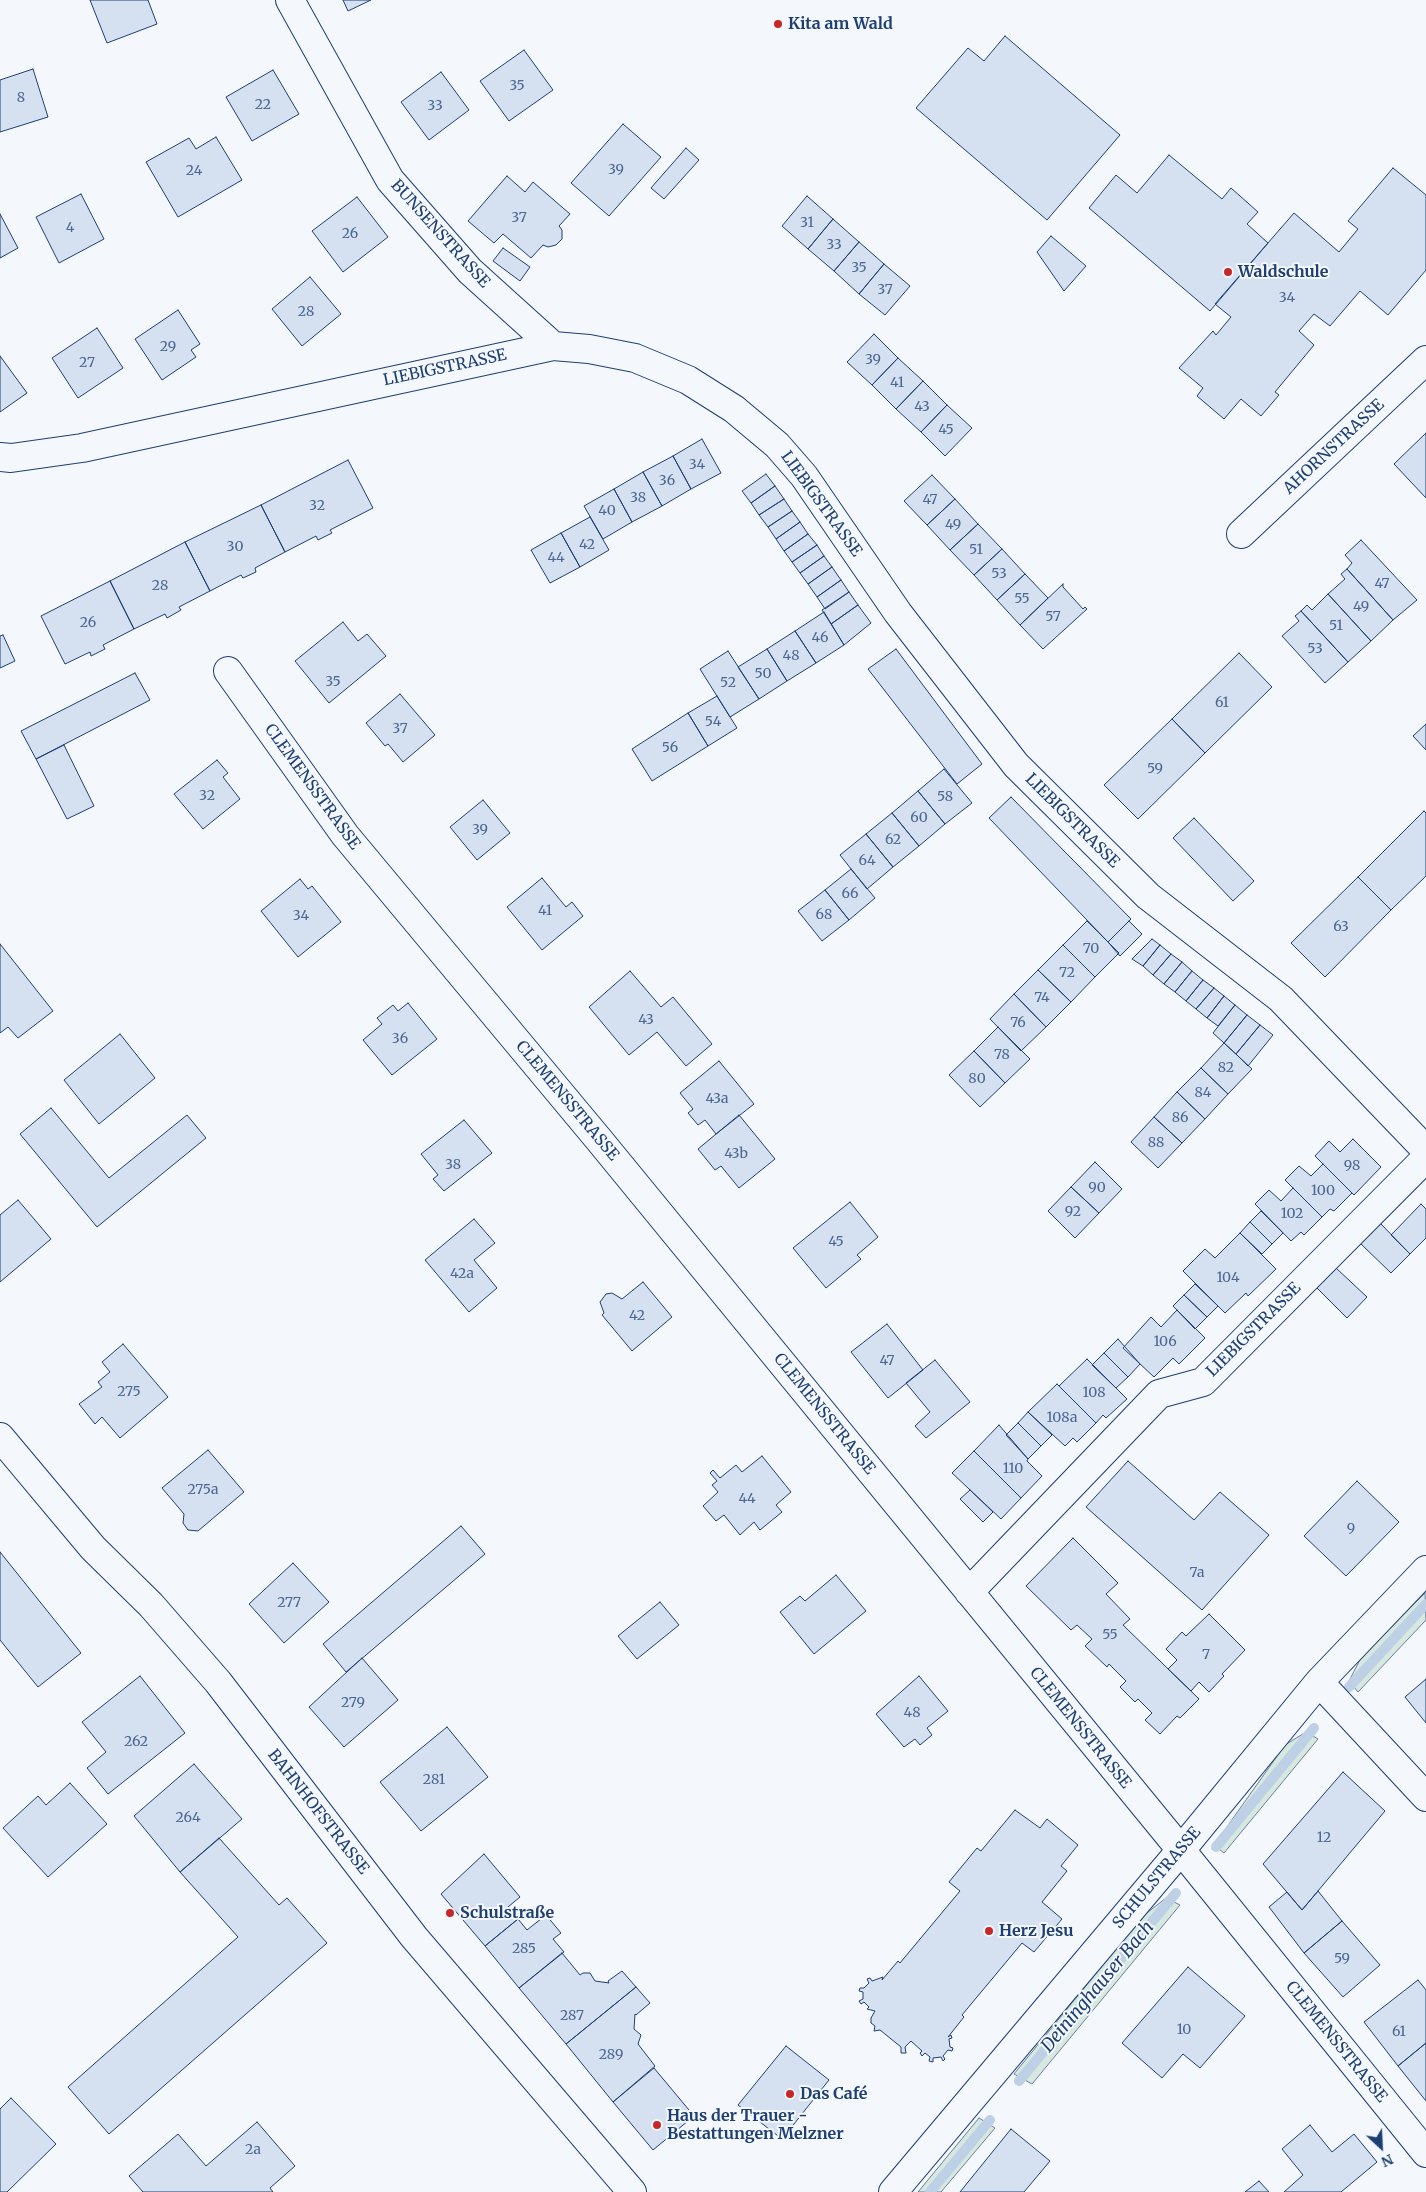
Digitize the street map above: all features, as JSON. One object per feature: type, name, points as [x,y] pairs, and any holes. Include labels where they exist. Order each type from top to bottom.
[{"type":"street","name":"BUNSENSTRASSE","points":[[290,0],[390,180],[470,271],[553,346]]},
{"type":"street","name":"LIEBIGSTRASSE","points":[[0,457],[11,458],[82,448],[553,346],[635,358],[688,380],[734,409],[777,445],[804,476],[898,613],[1016,765],[1148,896],[1281,999],[1426,1150]]},
{"type":"street","name":"AHORNSTRASSE","points":[[1241,534],[1423,368]]},
{"type":"street","name":"CLEMENSSTRASSE","points":[[228,671],[345,835],[600,1141],[1181,1850],[1426,2153]]},
{"type":"street","name":"LIEBIGSTRASSE","points":[[968,1592],[1159,1394],[1203,1382],[1426,1158]]},
{"type":"street","name":"BAHNHOFSTRASSE","points":[[0,1437],[93,1548],[151,1605],[218,1682],[414,1937],[632,2192]]},
{"type":"street","name":"SCHULSTRASSE","points":[[893,2192],[1181,1850],[1319,1682],[1426,1570]]},
{"type":"street","points":[[1319,1682],[1426,1798]]},
{"type":"shaded area","points":[[1425,1593],[1426,1620],[1358,1692],[1349,1681],[1364,1652]]},
{"type":"shaded area","points":[[1306,1732],[1318,1739],[1224,1853],[1214,1845],[1285,1745]]},
{"type":"shaded area","points":[[1166,1898],[1180,1905],[1032,2084],[1014,2074],[1143,1916]]},
{"type":"shaded area","points":[[979,2118],[995,2128],[941,2192],[918,2192]]},
{"type":"building","points":[[90,0],[148,0],[157,24],[107,43]]},
{"type":"building","points":[[343,0],[371,0],[348,11]]},
{"type":"building","points":[[1005,36],[1120,135],[1047,220],[916,108],[968,48],[984,61]]},
{"type":"building","points":[[524,50],[553,90],[509,121],[480,81]]},
{"type":"building","points":[[33,69],[48,117],[0,132],[0,80]]},
{"type":"building","points":[[273,70],[299,114],[252,141],[226,97]]},
{"type":"building","points":[[441,72],[469,110],[429,140],[401,102]]},
{"type":"building","points":[[623,124],[661,157],[609,216],[571,183]]},
{"type":"building","points":[[216,137],[242,180],[178,217],[146,162],[189,138],[196,149]]},
{"type":"building","points":[[686,148],[699,160],[664,199],[651,188]]},
{"type":"building","points":[[1169,155],[1222,199],[1231,188],[1258,212],[1247,224],[1268,243],[1210,311],[1089,208],[1116,175],[1137,193]]},
{"type":"building","points":[[1393,168],[1426,195],[1426,270],[1388,315],[1360,291],[1330,326],[1314,314],[1299,331],[1314,345],[1275,392],[1279,395],[1261,416],[1241,399],[1224,419],[1197,396],[1203,388],[1179,368],[1213,331],[1216,335],[1231,317],[1215,304],[1294,213],[1339,252],[1358,229],[1348,221]]},
{"type":"building","points":[[507,176],[525,192],[533,182],[570,214],[559,226],[562,230],[562,239],[556,245],[548,247],[543,245],[531,258],[503,234],[494,243],[468,221]]},
{"type":"building","points":[[81,194],[104,239],[59,263],[36,217]]},
{"type":"building","points":[[807,196],[833,219],[808,249],[782,226]]},
{"type":"building","points":[[357,197],[388,237],[343,272],[312,231]]},
{"type":"building","points":[[0,214],[18,248],[0,258]]},
{"type":"building","points":[[833,219],[859,242],[834,271],[808,249]]},
{"type":"building","points":[[1051,236],[1086,266],[1064,291],[1037,252]]},
{"type":"building","points":[[859,242],[884,264],[859,294],[834,271]]},
{"type":"building","points":[[503,248],[530,267],[520,281],[493,261]]},
{"type":"building","points":[[884,264],[910,286],[885,315],[859,294]]},
{"type":"building","points":[[310,277],[341,314],[302,346],[272,309]]},
{"type":"building","points":[[178,310],[200,344],[191,350],[196,357],[162,380],[135,339]]},
{"type":"building","points":[[97,328],[123,368],[78,398],[52,358]]},
{"type":"building","points":[[874,334],[898,358],[872,385],[847,362]]},
{"type":"building","points":[[0,356],[27,393],[0,412]]},
{"type":"building","points":[[898,358],[923,381],[896,409],[872,385]]},
{"type":"building","points":[[923,381],[947,405],[921,432],[896,409]]},
{"type":"building","points":[[947,405],[972,428],[945,456],[921,432]]},
{"type":"building","points":[[1426,433],[1426,498],[1394,464]]},
{"type":"building","points":[[702,439],[721,473],[691,489],[673,456]]},
{"type":"building","points":[[673,456],[691,489],[662,506],[643,472]]},
{"type":"building","points":[[348,460],[373,508],[330,530],[332,533],[318,540],[316,536],[285,552],[261,505]]},
{"type":"building","points":[[643,472],[662,506],[632,522],[614,489]]},
{"type":"building","points":[[766,474],[775,486],[751,503],[742,491]]},
{"type":"building","points":[[932,475],[955,499],[927,525],[904,501]]},
{"type":"building","points":[[775,486],[784,499],[759,515],[751,503]]},
{"type":"building","points":[[614,489],[632,522],[603,539],[584,506]]},
{"type":"building","points":[[784,499],[792,511],[768,527],[759,515]]},
{"type":"building","points":[[955,499],[978,524],[950,550],[927,525]]},
{"type":"building","points":[[261,505],[285,552],[255,568],[256,572],[243,578],[241,575],[210,591],[185,542]]},
{"type":"building","points":[[792,511],[800,522],[776,539],[768,527]]},
{"type":"building","points":[[590,517],[609,550],[580,567],[561,533]]},
{"type":"building","points":[[800,522],[808,534],[784,551],[776,539]]},
{"type":"building","points":[[978,524],[1002,549],[974,575],[950,550]]},
{"type":"building","points":[[561,533],[580,567],[550,583],[531,550]]},
{"type":"building","points":[[808,534],[817,545],[792,562],[784,551]]},
{"type":"building","points":[[1361,540],[1417,600],[1393,620],[1347,569],[1352,563],[1345,555]]},
{"type":"building","points":[[185,542],[210,591],[179,607],[181,610],[167,618],[165,614],[134,629],[110,581]]},
{"type":"building","points":[[817,545],[824,556],[800,573],[792,562]]},
{"type":"building","points":[[1002,549],[1025,574],[997,600],[974,575]]},
{"type":"building","points":[[824,556],[832,567],[808,584],[800,573]]},
{"type":"building","points":[[832,567],[841,580],[817,597],[808,584]]},
{"type":"building","points":[[1347,569],[1393,620],[1371,641],[1328,594],[1345,579],[1341,574]]},
{"type":"building","points":[[1025,574],[1048,598],[1020,625],[997,600]]},
{"type":"building","points":[[841,580],[849,592],[825,609],[817,597]]},
{"type":"building","points":[[110,581],[134,629],[103,645],[105,649],[91,656],[90,652],[65,664],[41,616]]},
{"type":"building","points":[[1063,584],[1063,587],[1083,609],[1085,607],[1087,609],[1043,649],[1020,625]]},
{"type":"building","points":[[849,592],[858,605],[831,624],[822,610]]},
{"type":"building","points":[[1328,594],[1371,641],[1348,662],[1301,611],[1307,605],[1312,610]]},
{"type":"building","points":[[858,605],[871,623],[844,645],[831,624]]},
{"type":"building","points":[[1301,611],[1348,662],[1325,683],[1282,636],[1299,621],[1295,616]]},
{"type":"building","points":[[824,612],[844,645],[816,663],[795,631]]},
{"type":"building","points":[[343,622],[358,641],[367,634],[386,656],[329,703],[295,661]]},
{"type":"building","points":[[795,631],[816,663],[787,681],[767,649]]},
{"type":"building","points":[[3,635],[15,661],[0,668],[0,636]]},
{"type":"building","points":[[767,649],[787,681],[759,699],[738,667]]},
{"type":"building","points":[[896,649],[982,764],[957,784],[868,669]]},
{"type":"building","points":[[728,651],[759,699],[730,717],[700,669]]},
{"type":"building","points":[[1239,653],[1272,687],[1205,753],[1172,719]]},
{"type":"building","points":[[135,673],[150,700],[36,759],[21,731]]},
{"type":"building","points":[[400,694],[435,735],[403,762],[388,744],[385,746],[366,723]]},
{"type":"building","points":[[717,696],[737,728],[708,746],[688,713]]},
{"type":"building","points":[[688,713],[708,746],[652,781],[632,749]]},
{"type":"building","points":[[1172,719],[1205,753],[1138,819],[1104,785]]},
{"type":"building","points":[[1426,724],[1426,750],[1413,736]]},
{"type":"building","points":[[64,745],[94,806],[67,819],[36,759]]},
{"type":"building","points":[[217,760],[228,773],[223,777],[240,799],[203,829],[174,794]]},
{"type":"building","points":[[944,769],[972,803],[945,824],[918,791]]},
{"type":"building","points":[[918,791],[945,824],[919,846],[892,813]]},
{"type":"building","points":[[1011,797],[1131,919],[1108,942],[989,818]]},
{"type":"building","points":[[483,800],[510,833],[477,860],[450,827]]},
{"type":"building","points":[[1424,811],[1426,813],[1426,876],[1391,910],[1358,877]]},
{"type":"building","points":[[892,813],[919,846],[893,867],[866,834]]},
{"type":"building","points":[[1194,818],[1254,881],[1233,901],[1173,838]]},
{"type":"building","points":[[866,834],[893,867],[867,889],[840,855]]},
{"type":"building","points":[[851,869],[875,898],[849,920],[825,890]]},
{"type":"building","points":[[1358,877],[1391,910],[1325,977],[1291,943]]},
{"type":"building","points":[[542,878],[566,907],[572,902],[583,916],[542,950],[507,907]]},
{"type":"building","points":[[300,879],[308,889],[312,886],[341,922],[298,957],[261,911]]},
{"type":"building","points":[[825,890],[849,920],[822,941],[798,911]]},
{"type":"building","points":[[1087,921],[1119,953],[1095,977],[1063,945]]},
{"type":"building","points":[[1129,921],[1142,934],[1120,956],[1108,942]]},
{"type":"building","points":[[1152,939],[1160,945],[1143,966],[1132,959]]},
{"type":"building","points":[[0,944],[53,1011],[18,1038],[8,1027],[0,1033]]},
{"type":"building","points":[[1063,945],[1095,977],[1071,1002],[1038,970]]},
{"type":"building","points":[[1160,945],[1171,954],[1153,975],[1143,966]]},
{"type":"building","points":[[1171,954],[1182,962],[1164,984],[1153,975]]},
{"type":"building","points":[[1182,962],[1192,971],[1175,992],[1164,984]]},
{"type":"building","points":[[1038,970],[1071,1002],[1046,1027],[1014,994]]},
{"type":"building","points":[[630,971],[661,1007],[673,997],[712,1044],[686,1066],[657,1032],[629,1055],[589,1007]]},
{"type":"building","points":[[1192,971],[1203,980],[1186,1001],[1175,992]]},
{"type":"building","points":[[1203,980],[1214,988],[1196,1009],[1186,1001]]},
{"type":"building","points":[[1214,988],[1224,996],[1207,1018],[1196,1009]]},
{"type":"building","points":[[1014,994],[1046,1027],[1021,1051],[990,1019]]},
{"type":"building","points":[[1224,996],[1235,1005],[1218,1026],[1207,1018]]},
{"type":"building","points":[[408,1003],[437,1039],[392,1075],[363,1040],[382,1024],[377,1018],[393,1005],[398,1011]]},
{"type":"building","points":[[1235,1005],[1247,1015],[1224,1043],[1213,1033]]},
{"type":"building","points":[[1247,1015],[1260,1025],[1236,1054],[1224,1043]]},
{"type":"building","points":[[1260,1025],[1273,1035],[1248,1066],[1236,1054]]},
{"type":"building","points":[[998,1027],[1030,1059],[1005,1083],[974,1051]]},
{"type":"building","points":[[120,1034],[155,1078],[99,1124],[64,1080]]},
{"type":"building","points":[[1224,1043],[1252,1069],[1228,1094],[1201,1068]]},
{"type":"building","points":[[974,1051],[1005,1083],[980,1107],[949,1075]]},
{"type":"building","points":[[719,1061],[754,1104],[716,1134],[705,1120],[698,1125],[688,1113],[693,1109],[680,1093]]},
{"type":"building","points":[[1201,1068],[1228,1094],[1205,1119],[1177,1092]]},
{"type":"building","points":[[1177,1092],[1205,1119],[1182,1143],[1154,1117]]},
{"type":"building","points":[[51,1108],[109,1178],[187,1115],[206,1138],[97,1227],[20,1134]]},
{"type":"building","points":[[739,1115],[775,1159],[739,1188],[721,1166],[715,1170],[698,1149]]},
{"type":"building","points":[[1154,1117],[1182,1143],[1158,1168],[1131,1142]]},
{"type":"building","points":[[464,1120],[492,1153],[444,1191],[433,1179],[438,1175],[421,1154]]},
{"type":"building","points":[[1353,1139],[1381,1167],[1354,1195],[1315,1156],[1329,1141],[1340,1152]]},
{"type":"building","points":[[1095,1162],[1122,1189],[1099,1213],[1071,1187]]},
{"type":"building","points":[[1323,1164],[1352,1193],[1334,1211],[1330,1209],[1322,1217],[1285,1180],[1299,1166],[1311,1176]]},
{"type":"building","points":[[1071,1187],[1099,1213],[1075,1238],[1048,1211]]},
{"type":"building","points":[[1293,1188],[1322,1217],[1304,1235],[1301,1232],[1291,1241],[1255,1204],[1269,1190],[1281,1201]]},
{"type":"building","points":[[18,1200],[51,1239],[0,1282],[0,1215]]},
{"type":"building","points":[[850,1202],[878,1237],[857,1255],[861,1259],[826,1288],[793,1248]]},
{"type":"building","points":[[1421,1204],[1426,1209],[1426,1238],[1410,1254],[1391,1235]]},
{"type":"building","points":[[1261,1211],[1283,1233],[1272,1244],[1250,1222]]},
{"type":"building","points":[[474,1219],[495,1243],[474,1260],[497,1288],[469,1312],[425,1260]]},
{"type":"building","points":[[1250,1222],[1272,1244],[1262,1254],[1240,1233]]},
{"type":"building","points":[[1380,1223],[1410,1254],[1391,1273],[1360,1243]]},
{"type":"building","points":[[1240,1233],[1276,1269],[1248,1296],[1246,1293],[1225,1313],[1183,1271],[1205,1249],[1215,1258]]},
{"type":"building","points":[[1336,1268],[1367,1297],[1347,1318],[1316,1287]]},
{"type":"building","points":[[643,1282],[672,1317],[632,1351],[602,1315],[604,1313],[600,1302],[606,1294],[612,1293],[622,1299]]},
{"type":"building","points":[[1195,1284],[1218,1306],[1207,1317],[1184,1295]]},
{"type":"building","points":[[1184,1295],[1207,1317],[1195,1329],[1173,1306]]},
{"type":"building","points":[[1177,1310],[1205,1338],[1179,1364],[1173,1358],[1154,1377],[1123,1348],[1151,1317],[1161,1327]]},
{"type":"building","points":[[887,1324],[923,1370],[888,1398],[851,1352]]},
{"type":"building","points":[[1118,1339],[1140,1364],[1128,1377],[1104,1353]]},
{"type":"building","points":[[123,1344],[168,1397],[120,1438],[102,1417],[95,1424],[79,1404],[102,1387],[98,1382],[110,1372],[102,1362]]},
{"type":"building","points":[[1104,1353],[1128,1377],[1116,1388],[1092,1365]]},
{"type":"building","points":[[1087,1359],[1127,1399],[1106,1418],[1103,1415],[1096,1423],[1059,1386]]},
{"type":"building","points":[[935,1360],[970,1402],[926,1438],[915,1426],[930,1412],[906,1383]]},
{"type":"building","points":[[1057,1384],[1096,1423],[1077,1442],[1073,1438],[1065,1446],[1028,1412]]},
{"type":"building","points":[[1028,1412],[1052,1435],[1041,1446],[1018,1423]]},
{"type":"building","points":[[1018,1423],[1041,1446],[1028,1459],[1006,1435]]},
{"type":"building","points":[[999,1425],[1028,1459],[1027,1461],[1042,1476],[1021,1498],[974,1451]]},
{"type":"building","points":[[208,1450],[244,1492],[198,1531],[188,1530],[183,1523],[184,1514],[162,1488]]},
{"type":"building","points":[[974,1451],[1021,1498],[1001,1519],[952,1473]]},
{"type":"building","points":[[762,1456],[791,1492],[776,1505],[782,1512],[760,1530],[754,1522],[740,1535],[724,1515],[716,1521],[703,1506],[718,1492],[712,1485],[717,1481],[710,1473],[713,1470],[720,1478],[736,1465],[742,1472]]},
{"type":"building","points":[[1128,1461],[1194,1520],[1220,1492],[1269,1535],[1202,1610],[1086,1507]]},
{"type":"building","points":[[1357,1481],[1399,1522],[1346,1576],[1304,1536]]},
{"type":"building","points":[[970,1490],[993,1512],[983,1522],[960,1499]]},
{"type":"building","points":[[461,1526],[485,1554],[346,1672],[323,1644]]},
{"type":"building","points":[[1073,1538],[1118,1583],[1106,1594],[1130,1619],[1123,1625],[1199,1699],[1180,1718],[1177,1716],[1160,1734],[1145,1720],[1152,1713],[1138,1699],[1135,1702],[1120,1687],[1126,1681],[1109,1664],[1107,1667],[1085,1646],[1092,1639],[1077,1625],[1071,1630],[1026,1586]]},
{"type":"building","points":[[0,1552],[81,1653],[38,1687],[0,1640]]},
{"type":"building","points":[[293,1563],[329,1602],[284,1643],[249,1604]]},
{"type":"building","points":[[836,1575],[866,1611],[814,1654],[780,1612],[800,1596],[805,1601]]},
{"type":"building","points":[[660,1602],[679,1625],[637,1659],[618,1636]]},
{"type":"building","points":[[1209,1614],[1245,1650],[1222,1674],[1224,1676],[1209,1692],[1199,1682],[1191,1691],[1168,1669],[1177,1660],[1166,1649],[1182,1632],[1186,1636]]},
{"type":"building","points":[[362,1658],[398,1700],[344,1747],[309,1707]]},
{"type":"building","points":[[140,1676],[185,1733],[108,1794],[87,1768],[106,1752],[82,1722]]},
{"type":"building","points":[[919,1676],[948,1711],[927,1728],[932,1735],[920,1745],[915,1739],[904,1747],[876,1714]]},
{"type":"building","points":[[1426,1679],[1426,1723],[1405,1697]]},
{"type":"building","points":[[447,1727],[488,1777],[421,1831],[380,1782]]},
{"type":"building","points":[[194,1764],[242,1819],[180,1872],[134,1816]]},
{"type":"building","points":[[1343,1772],[1385,1811],[1302,1910],[1263,1864]]},
{"type":"building","points":[[70,1783],[107,1824],[48,1877],[3,1828],[38,1796],[46,1805]]},
{"type":"building","name":"Herz Jesu","points":[[1015,1810],[1040,1828],[1047,1819],[1078,1845],[1061,1866],[1067,1871],[1042,1902],[1062,1919],[1034,1952],[1022,1943],[962,2015],[964,2017],[948,2037],[951,2035],[952,2038],[949,2039],[950,2047],[953,2048],[952,2051],[948,2050],[943,2056],[945,2059],[943,2061],[941,2057],[933,2058],[933,2062],[929,2061],[930,2057],[925,2053],[922,2056],[920,2053],[922,2051],[911,2041],[905,2047],[906,2053],[901,2053],[901,2047],[880,2030],[874,2031],[875,2026],[871,2023],[871,2018],[875,2011],[867,2009],[869,2007],[864,2002],[861,2004],[859,2001],[863,1999],[863,1992],[859,1991],[860,1988],[864,1988],[869,1983],[867,1979],[870,1978],[872,1981],[883,1977],[882,1980],[898,1961],[900,1963],[960,1891],[949,1882],[977,1848],[981,1851]]},
{"type":"building","points":[[219,1838],[279,1905],[287,1898],[327,1943],[109,2134],[68,2087],[238,1937],[180,1872]]},
{"type":"building","points":[[484,1854],[520,1897],[508,1907],[518,1919],[485,1946],[441,1894]]},
{"type":"building","points":[[1318,1891],[1342,1921],[1304,1953],[1269,1907],[1287,1892],[1302,1910]]},
{"type":"building","points":[[546,1915],[561,1933],[553,1939],[564,1952],[519,1988],[485,1946],[518,1919],[527,1930]]},
{"type":"building","points":[[1342,1921],[1380,1965],[1343,1997],[1304,1953]]},
{"type":"building","points":[[562,1953],[580,1975],[590,1973],[595,1981],[609,1983],[608,1981],[622,1971],[636,1987],[566,2044],[519,1988]]},
{"type":"building","points":[[1188,1967],[1245,2016],[1200,2068],[1183,2054],[1162,2078],[1122,2043]]},
{"type":"building","points":[[1418,1980],[1426,1990],[1426,2043],[1398,2066],[1364,2022]]},
{"type":"building","points":[[636,1987],[650,2003],[635,2014],[634,2029],[641,2035],[638,2044],[655,2066],[613,2102],[566,2044]]},
{"type":"building","points":[[1426,2043],[1426,2101],[1398,2066]]},
{"type":"building","points":[[786,2046],[829,2080],[782,2139],[738,2105]]},
{"type":"building","points":[[654,2068],[694,2116],[653,2150],[613,2102]]},
{"type":"building","points":[[11,2098],[56,2144],[7,2192],[0,2192],[0,2109]]},
{"type":"building","points":[[257,2122],[295,2166],[270,2188],[273,2192],[143,2192],[129,2176],[178,2134],[206,2166]]},
{"type":"building","points":[[1310,2125],[1332,2152],[1354,2134],[1377,2162],[1341,2192],[1284,2192],[1303,2175],[1282,2149]]},
{"type":"building","points":[[1011,2129],[1050,2161],[1024,2192],[960,2192]]},
{"type":"building","points":[[1259,2181],[1269,2192],[1245,2192]]},
{"type":"waterway","name":"Deininghauser Bach","points":[[1349,1687],[1426,1604]]},
{"type":"waterway","name":"Deininghauser Bach","points":[[1216,1847],[1314,1728]]},
{"type":"waterway","name":"Deininghauser Bach","points":[[1019,2081],[1176,1893]]},
{"type":"waterway","name":"Deininghauser Bach","points":[[930,2192],[990,2120]]},
{"type":"place","name":"Kita am Wald","points":[[778,24]]},
{"type":"place","name":"Waldschule","points":[[1228,272]]},
{"type":"place","name":"Schulstraße","points":[[450,1913]]},
{"type":"place","name":"Herz Jesu","points":[[989,1931]]},
{"type":"place","name":"Das Café","points":[[790,2094]]},
{"type":"place","name":"Haus der Trauer - Bestattungen Melzner","points":[[657,2125]]}]
